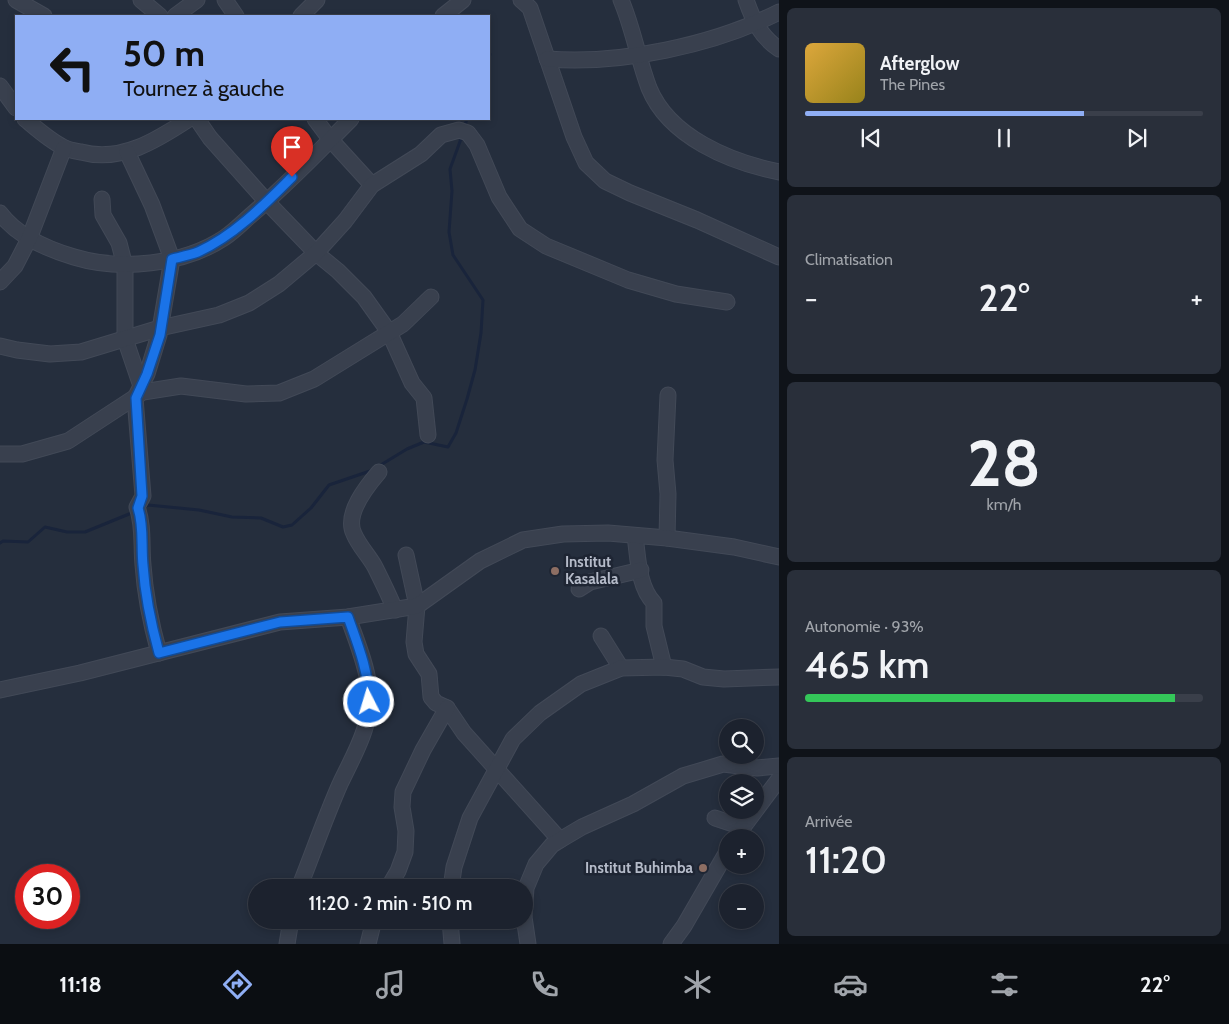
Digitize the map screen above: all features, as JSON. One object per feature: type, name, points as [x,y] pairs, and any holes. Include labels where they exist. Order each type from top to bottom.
[{"type":"street","points":[[16,0],[42,15]]},
{"type":"street","points":[[141,0],[159,15]]},
{"type":"street","points":[[176,15],[197,0]]},
{"type":"street","points":[[225,0],[235,15]]},
{"type":"street","points":[[302,15],[317,0]]},
{"type":"street","points":[[444,15],[463,0]]},
{"type":"street","points":[[521,0],[530,8],[574,137],[586,163],[605,181],[779,257]]},
{"type":"street","points":[[621,0],[649,89],[662,110],[678,129],[720,154],[779,172]]},
{"type":"street","points":[[746,0],[754,23],[771,44],[779,49]]},
{"type":"street","points":[[547,59],[574,60],[639,55],[710,39],[779,12]]},
{"type":"street","points":[[0,86],[15,107]]},
{"type":"street","points":[[26,120],[41,133],[64,148],[90,154],[112,155],[127,152],[159,138],[187,120]]},
{"type":"street","points":[[198,120],[210,138],[267,202],[316,253],[338,271],[364,297],[389,332],[412,383],[424,398],[428,435]]},
{"type":"street","points":[[316,120],[330,139],[372,185]]},
{"type":"street","points":[[0,213],[29,239],[53,251],[82,260],[125,266],[172,259],[196,253],[224,238],[267,202],[350,120]]},
{"type":"street","points":[[0,346],[50,354],[81,352],[160,328],[219,315],[249,303],[279,284],[316,253],[346,221],[372,185],[421,154],[442,135],[464,131],[477,145],[499,197],[520,229],[546,246],[628,280],[676,294],[728,302]]},
{"type":"street","points":[[0,282],[15,266],[29,239],[64,148]]},
{"type":"street","points":[[0,454],[22,454],[68,442],[138,392],[147,374],[160,335],[172,259],[152,205],[127,152]]},
{"type":"street","points":[[102,199],[103,215],[119,243],[125,266],[125,339],[138,392],[142,496],[139,512],[143,566],[148,614],[159,653]]},
{"type":"street","points":[[138,392],[181,386],[246,394],[279,393],[314,379],[403,324],[431,297]]},
{"type":"street","points":[[667,538],[668,494],[665,460],[668,395]]},
{"type":"street","points":[[379,472],[358,499],[354,511],[352,532],[375,566],[395,610]]},
{"type":"street","points":[[0,690],[80,673],[280,622],[348,617],[417,606],[480,561],[523,540],[563,534],[608,533],[667,538],[734,547],[779,557]]},
{"type":"street","points":[[635,536],[646,590],[649,598],[654,603],[654,626],[664,667]]},
{"type":"street","points":[[406,555],[417,606],[414,642],[416,654],[429,674],[431,697],[447,708],[464,733],[560,840]]},
{"type":"street","points":[[579,589],[590,582],[641,570]]},
{"type":"street","points":[[303,879],[340,784],[357,751],[369,717],[369,687],[362,655],[348,617]]},
{"type":"street","points":[[601,636],[620,668]]},
{"type":"street","points":[[452,879],[454,867],[470,818],[514,739],[540,713],[581,684],[620,668],[664,667],[683,669],[702,677],[717,678],[767,679],[779,677]]},
{"type":"street","points":[[393,879],[405,852],[406,831],[402,807],[403,792],[423,750],[447,708]]},
{"type":"street","points":[[530,879],[536,864],[552,844],[683,776],[723,764],[757,768],[779,766]]},
{"type":"street","points":[[741,829],[779,779]]},
{"type":"street","points":[[715,818],[734,829]]},
{"type":"street","points":[[670,944],[684,926],[719,866]]},
{"type":"street","points":[[287,944],[290,929]]},
{"type":"street","points":[[368,944],[372,929]]},
{"type":"street","points":[[451,929],[452,944]]},
{"type":"street","points":[[526,929],[528,944]]},
{"type":"waterway","points":[[464,128],[467,120]]},
{"type":"waterway","points":[[379,466],[407,449],[424,442],[448,447],[456,433],[475,370],[481,333],[483,300],[453,255],[449,232],[452,191],[450,169],[462,136]]},
{"type":"waterway","points":[[144,507],[148,505],[199,510],[232,517],[261,518],[283,527],[292,525],[311,508],[329,485],[373,470]]},
{"type":"waterway","points":[[0,543],[3,541],[28,542],[45,527],[67,532],[85,532],[134,512]]},
{"type":"place","name":"Institut Kasalala","points":[[555,571]]},
{"type":"place","name":"Institut Buhimba","points":[[703,868]]},
{"type":"route","points":[[292,177],[267,202],[224,238],[196,253],[172,259],[160,335],[147,374],[136,398],[142,496],[138,508],[141,518],[148,614],[159,653],[280,622],[348,617],[362,655],[369,687],[369,702]]}]
